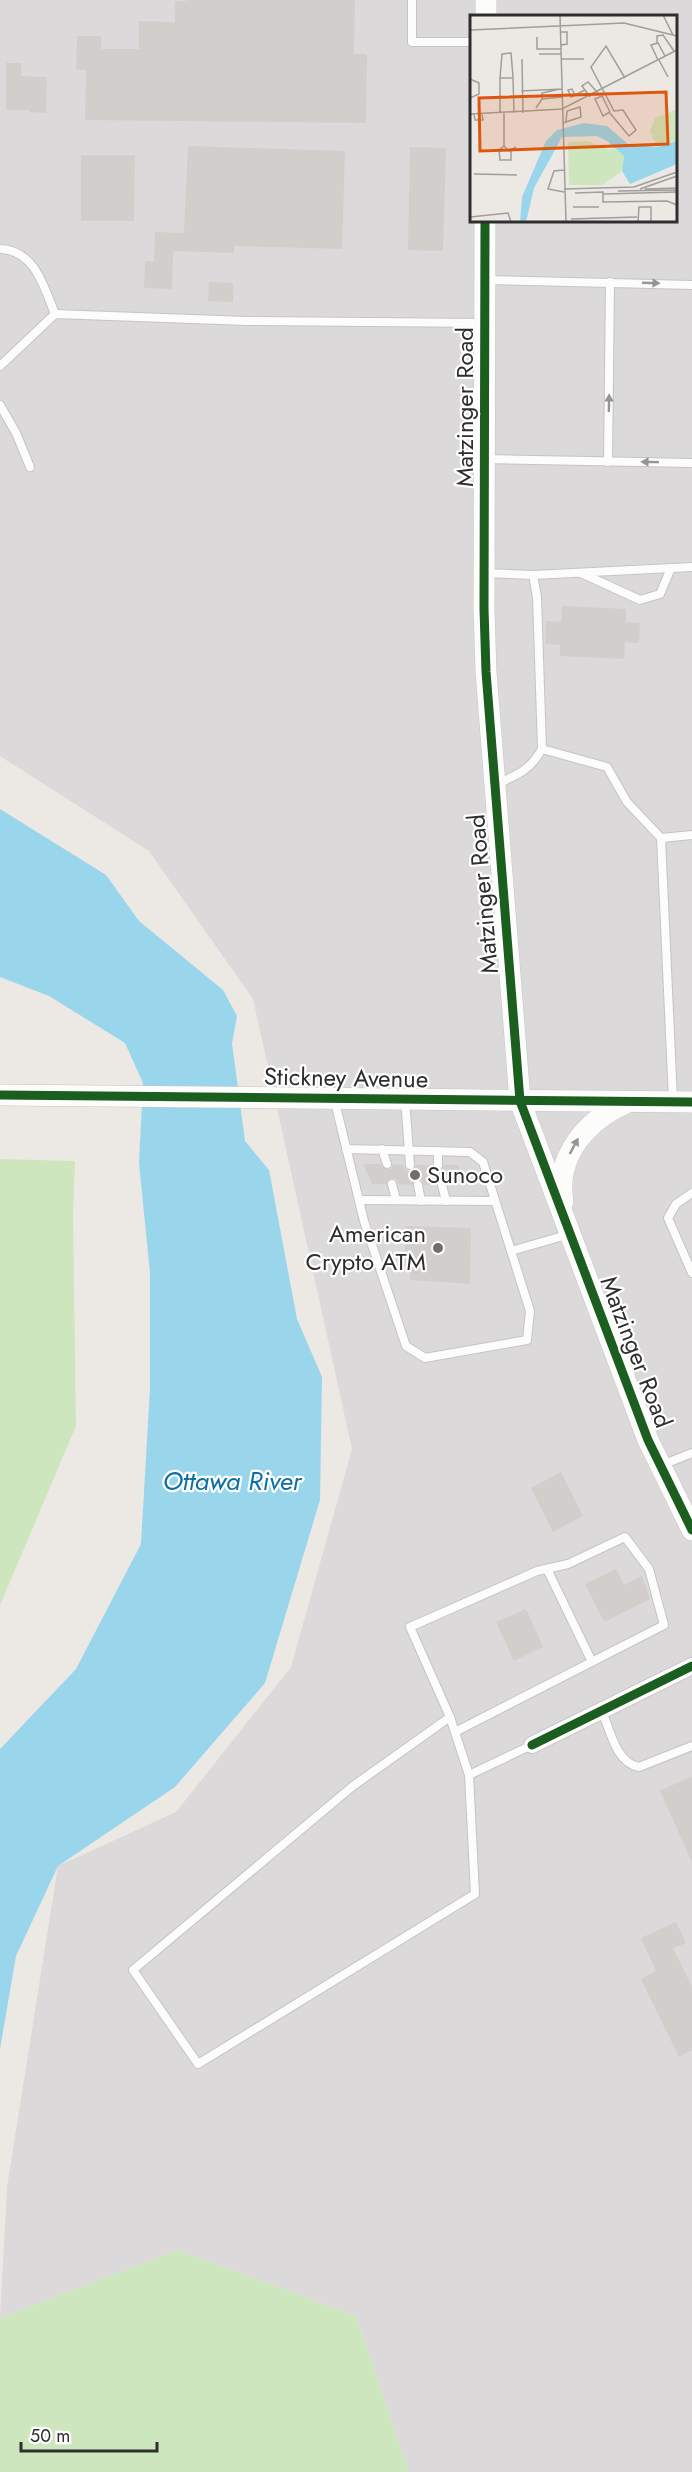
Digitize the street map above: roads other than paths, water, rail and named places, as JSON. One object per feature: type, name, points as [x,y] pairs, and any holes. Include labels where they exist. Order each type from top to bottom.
[{"type":"street","name":"Matzinger Road","points":[[485,222],[486,672],[520,1101],[648,1440],[692,1530]]},
{"type":"street","name":"Stickney Avenue","points":[[0,1095],[683,1102]]},
{"type":"street","points":[[568,1229],[561,1194],[564,1167],[572,1148],[584,1131],[601,1116],[631,1101]]},
{"type":"street","points":[[532,1746],[692,1666]]},
{"type":"lane","points":[[412,0],[412,42],[470,42]]},
{"type":"lane","points":[[0,249],[18,254],[35,267],[55,314]]},
{"type":"lane","points":[[485,280],[692,285]]},
{"type":"lane","points":[[608,462],[610,282]]},
{"type":"lane","points":[[0,366],[55,314],[247,321],[485,323]]},
{"type":"lane","points":[[0,406],[16,433],[30,467]]},
{"type":"lane","points":[[484,459],[692,463]]},
{"type":"lane","points":[[484,573],[533,575],[692,567]]},
{"type":"lane","points":[[580,572],[640,600],[660,594],[671,568]]},
{"type":"lane","points":[[494,786],[525,772],[542,749],[537,597],[533,575]]},
{"type":"lane","points":[[542,749],[607,767],[627,802],[661,838],[683,1102]]},
{"type":"lane","points":[[661,838],[692,835]]},
{"type":"lane","points":[[334,1098],[346,1149],[359,1200],[406,1346],[425,1358],[527,1340],[530,1311],[483,1162],[470,1152],[346,1149]]},
{"type":"lane","points":[[405,1099],[410,1165]]},
{"type":"lane","points":[[382,1149],[387,1164]]},
{"type":"lane","points":[[438,1151],[438,1165]]},
{"type":"lane","points":[[392,1184],[396,1200]]},
{"type":"lane","points":[[418,1185],[421,1201]]},
{"type":"lane","points":[[442,1185],[446,1201]]},
{"type":"lane","points":[[692,1193],[676,1204],[668,1218],[692,1273]]},
{"type":"lane","points":[[359,1200],[495,1201]]},
{"type":"lane","points":[[511,1251],[568,1229]]},
{"type":"lane","points":[[662,1465],[692,1453]]},
{"type":"lane","points":[[450,1717],[353,1786],[132,1970],[198,2064],[475,1894],[469,1775],[450,1717],[410,1627],[537,1571],[568,1564],[625,1537],[650,1569],[664,1625],[455,1732]]},
{"type":"lane","points":[[547,1569],[592,1662]]},
{"type":"lane","points":[[602,1711],[622,1760],[631,1766],[639,1767],[692,1746]]},
{"type":"lane","points":[[469,1775],[532,1746]]},
{"type":"water","name":"Ottawa River","points":[[0,809],[106,875],[139,921],[223,990],[237,1016],[232,1043],[245,1141],[269,1170],[297,1319],[322,1377],[320,1500],[265,1683],[175,1787],[58,1866],[16,1956],[0,2049],[0,1749],[76,1669],[141,1544],[150,1388],[150,1273],[139,1163],[143,1083],[125,1043],[49,996],[0,977]]},
{"type":"place","name":"Sunoco","points":[[415,1175]]},
{"type":"place","name":"American Crypto ATM","points":[[438,1248]]}]
